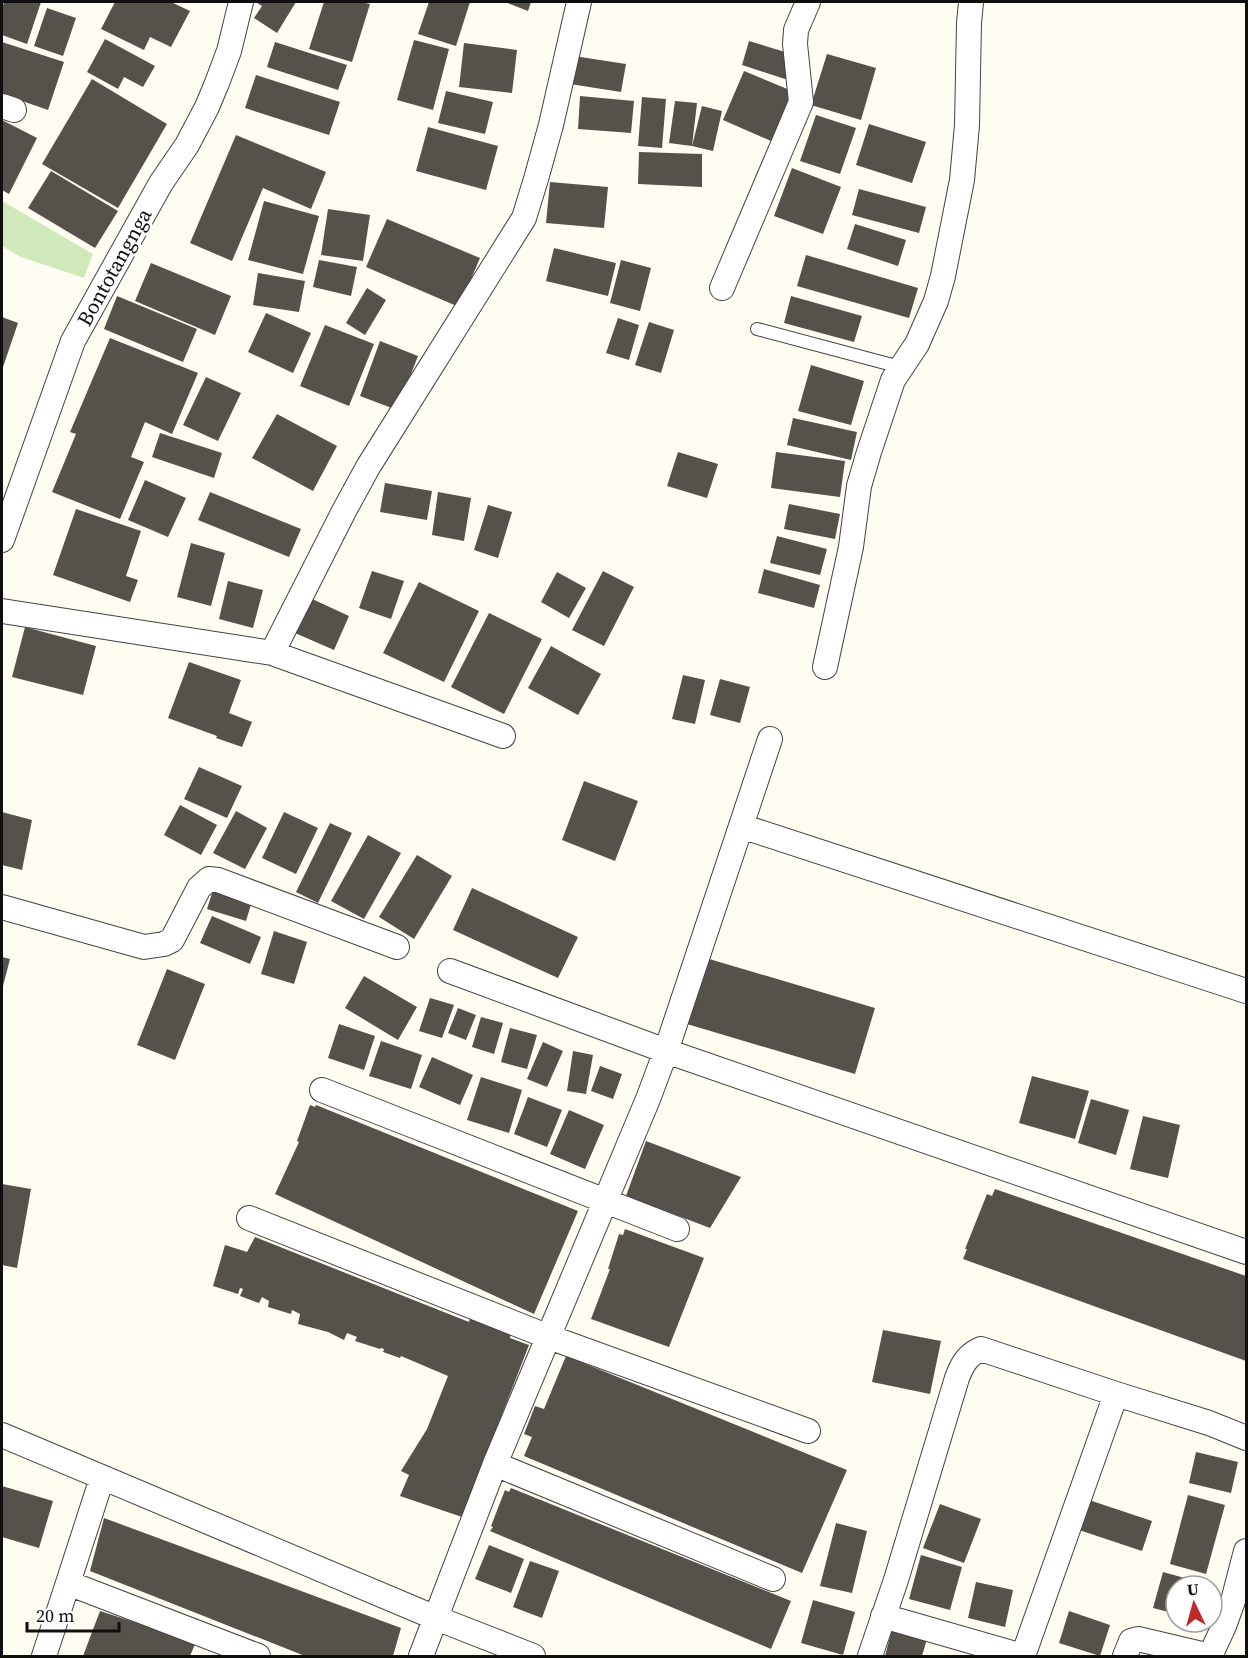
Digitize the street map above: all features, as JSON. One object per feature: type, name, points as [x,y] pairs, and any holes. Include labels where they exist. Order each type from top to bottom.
[{"type":"street","name":"Bontotangnga","points":[[2,540],[73,341],[161,183],[187,145],[207,107],[229,51],[241,2]]},
{"type":"street","points":[[272,653],[368,467],[524,218],[551,125],[579,2]]},
{"type":"street","points":[[722,288],[801,102],[795,44],[796,30],[808,2]]},
{"type":"street","points":[[825,667],[851,548],[859,486],[893,380],[917,344],[936,301],[943,276],[962,180],[968,125],[971,2]]},
{"type":"street","points":[[2,611],[272,653],[503,736]]},
{"type":"street","points":[[421,1656],[495,1464],[648,1099],[770,739]]},
{"type":"street","points":[[741,826],[1246,991]]},
{"type":"street","points":[[2,907],[144,947],[164,944],[172,940],[199,888],[209,879],[218,880],[397,947]]},
{"type":"street","points":[[450,971],[666,1051],[1246,1252]]},
{"type":"street","points":[[322,1090],[677,1229]]},
{"type":"street","points":[[249,1218],[549,1337],[808,1431]]},
{"type":"street","points":[[870,1656],[896,1580],[957,1378],[962,1364],[972,1353],[981,1348],[1116,1395],[1209,1423],[1246,1438]]},
{"type":"street","points":[[883,1616],[1023,1656],[1116,1395]]},
{"type":"street","points":[[2,1435],[436,1618],[533,1656]]},
{"type":"street","points":[[495,1464],[773,1578]]},
{"type":"street","points":[[44,1656],[102,1478]]},
{"type":"street","points":[[1125,1656],[1131,1641],[1137,1639],[1210,1656],[1233,1601],[1246,1551]]},
{"type":"street","points":[[68,1583],[225,1650],[258,1656]]},
{"type":"lane","points":[[757,329],[900,367]]},
{"type":"green space","points":[[2,201],[93,254],[84,278],[21,257],[2,246]]},
{"type":"building","points":[[4,2],[41,2],[27,44],[2,35]]},
{"type":"building","points":[[115,2],[171,2],[190,11],[171,47],[150,37],[144,50],[101,29]]},
{"type":"building","points":[[256,2],[296,2],[277,33],[254,18],[262,6]]},
{"type":"building","points":[[324,2],[370,4],[352,62],[309,49]]},
{"type":"building","points":[[429,2],[470,2],[456,46],[418,34]]},
{"type":"building","points":[[505,2],[531,2],[528,11]]},
{"type":"building","points":[[47,8],[76,18],[63,56],[34,46]]},
{"type":"building","points":[[105,39],[155,66],[143,87],[124,77],[118,89],[87,72]]},
{"type":"building","points":[[414,40],[449,49],[433,110],[397,100]]},
{"type":"building","points":[[749,41],[795,55],[788,80],[742,65]]},
{"type":"building","points":[[2,42],[64,62],[48,110],[2,94]]},
{"type":"building","points":[[275,42],[347,65],[338,90],[267,67]]},
{"type":"building","points":[[464,43],[517,50],[512,93],[459,87]]},
{"type":"building","points":[[827,54],[876,68],[861,120],[811,105]]},
{"type":"building","points":[[574,56],[626,64],[621,92],[570,84]]},
{"type":"building","points":[[744,71],[792,91],[771,141],[723,120]]},
{"type":"building","points":[[256,75],[340,102],[329,135],[245,108]]},
{"type":"building","points":[[92,79],[167,124],[118,208],[42,164]]},
{"type":"building","points":[[446,91],[493,102],[485,134],[438,123]]},
{"type":"building","points":[[580,96],[634,101],[631,133],[578,129]]},
{"type":"building","points":[[642,97],[666,99],[662,148],[638,146]]},
{"type":"building","points":[[675,101],[697,103],[692,146],[669,143]]},
{"type":"building","points":[[702,106],[722,111],[713,151],[692,146]]},
{"type":"building","points":[[816,115],[856,128],[840,174],[800,161]]},
{"type":"building","points":[[2,120],[37,138],[9,194],[2,190]]},
{"type":"building","points":[[869,124],[926,142],[912,183],[856,165]]},
{"type":"building","points":[[428,127],[498,146],[486,190],[416,171]]},
{"type":"building","points":[[236,135],[326,172],[311,209],[263,188],[232,261],[190,243]]},
{"type":"building","points":[[639,152],[702,154],[702,187],[638,184]]},
{"type":"building","points":[[792,168],[841,187],[823,234],[774,216]]},
{"type":"building","points":[[51,171],[118,211],[95,248],[28,208]]},
{"type":"building","points":[[550,182],[608,187],[604,228],[546,223]]},
{"type":"building","points":[[859,189],[926,207],[919,233],[852,215]]},
{"type":"building","points":[[264,201],[319,216],[303,274],[248,260]]},
{"type":"building","points":[[328,209],[370,215],[363,261],[321,255]]},
{"type":"building","points":[[387,219],[480,258],[459,307],[366,267]]},
{"type":"building","points":[[855,224],[906,240],[898,266],[847,249]]},
{"type":"building","points":[[554,248],[616,263],[608,296],[546,281]]},
{"type":"building","points":[[806,255],[918,288],[909,318],[797,286]]},
{"type":"building","points":[[319,260],[357,267],[351,296],[313,287]]},
{"type":"building","points":[[621,260],[651,268],[640,311],[610,303]]},
{"type":"building","points":[[151,263],[231,296],[215,335],[135,301]]},
{"type":"building","points":[[258,273],[305,281],[299,312],[253,305]]},
{"type":"building","points":[[367,288],[386,300],[365,335],[346,323]]},
{"type":"building","points":[[117,296],[197,329],[183,362],[104,329]]},
{"type":"building","points":[[791,296],[862,316],[854,342],[784,323]]},
{"type":"building","points":[[266,313],[311,333],[293,373],[248,352]]},
{"type":"building","points":[[2,317],[18,323],[2,370]]},
{"type":"building","points":[[618,318],[639,325],[629,360],[606,353]]},
{"type":"building","points":[[649,322],[674,330],[661,373],[635,365]]},
{"type":"building","points":[[325,325],[374,344],[349,406],[300,386]]},
{"type":"building","points":[[110,338],[198,373],[172,434],[145,422],[131,457],[144,462],[120,519],[52,492],[76,434],[70,432]]},
{"type":"building","points":[[380,341],[418,356],[397,410],[360,396]]},
{"type":"building","points":[[811,365],[864,381],[851,425],[798,411]]},
{"type":"building","points":[[206,377],[241,393],[218,441],[183,425]]},
{"type":"building","points":[[277,414],[337,446],[313,491],[252,458]]},
{"type":"building","points":[[793,418],[857,432],[851,460],[787,445]]},
{"type":"building","points":[[160,433],[222,453],[214,478],[152,457]]},
{"type":"building","points":[[678,452],[718,464],[707,498],[667,486]]},
{"type":"building","points":[[776,452],[845,461],[840,497],[771,488]]},
{"type":"building","points":[[145,480],[186,498],[168,537],[128,520]]},
{"type":"building","points":[[385,483],[432,491],[427,520],[380,512]]},
{"type":"building","points":[[210,492],[301,529],[289,557],[198,520]]},
{"type":"building","points":[[438,492],[471,498],[464,541],[432,535]]},
{"type":"building","points":[[789,504],[840,514],[835,539],[784,529]]},
{"type":"building","points":[[488,505],[512,512],[498,558],[474,550]]},
{"type":"building","points":[[76,509],[141,531],[126,576],[138,580],[130,602],[53,575]]},
{"type":"building","points":[[777,536],[827,549],[820,575],[770,563]]},
{"type":"building","points":[[191,543],[225,553],[211,606],[177,597]]},
{"type":"building","points":[[764,569],[820,585],[814,608],[758,593]]},
{"type":"building","points":[[372,571],[404,581],[391,619],[359,608]]},
{"type":"building","points":[[603,571],[634,587],[604,646],[572,630]]},
{"type":"building","points":[[557,572],[586,588],[569,618],[541,602]]},
{"type":"building","points":[[228,581],[263,590],[253,628],[219,619]]},
{"type":"building","points":[[419,582],[479,611],[444,682],[383,653]]},
{"type":"building","points":[[310,598],[349,616],[334,650],[295,633]]},
{"type":"building","points":[[489,613],[542,639],[504,714],[451,687]]},
{"type":"building","points":[[25,627],[96,646],[83,695],[12,677]]},
{"type":"building","points":[[551,646],[601,674],[578,715],[528,688]]},
{"type":"building","points":[[189,662],[241,680],[229,713],[252,722],[242,747],[168,718]]},
{"type":"building","points":[[683,675],[705,680],[695,724],[672,719]]},
{"type":"building","points":[[720,679],[750,687],[740,723],[710,715]]},
{"type":"building","points":[[199,767],[242,786],[227,818],[184,799]]},
{"type":"building","points":[[584,781],[638,801],[615,861],[562,840]]},
{"type":"building","points":[[180,805],[217,825],[201,855],[164,835]]},
{"type":"building","points":[[236,811],[267,828],[245,869],[213,853]]},
{"type":"building","points":[[2,812],[32,820],[22,870],[2,865]]},
{"type":"building","points":[[284,812],[318,828],[296,874],[262,858]]},
{"type":"building","points":[[330,823],[352,833],[318,903],[296,892]]},
{"type":"building","points":[[368,835],[401,853],[364,919],[331,901]]},
{"type":"building","points":[[417,855],[452,876],[414,939],[379,917]]},
{"type":"building","points":[[472,888],[578,937],[558,978],[453,930]]},
{"type":"building","points":[[213,890],[252,901],[246,921],[207,909]]},
{"type":"building","points":[[212,916],[261,937],[250,964],[200,943]]},
{"type":"building","points":[[274,931],[307,942],[294,984],[261,974]]},
{"type":"building","points":[[2,957],[10,959],[2,990]]},
{"type":"building","points":[[706,958],[875,1008],[855,1074],[687,1024]]},
{"type":"building","points":[[167,969],[205,984],[175,1060],[137,1045]]},
{"type":"building","points":[[364,976],[417,1007],[398,1040],[345,1008]]},
{"type":"building","points":[[430,998],[454,1005],[442,1038],[419,1031]]},
{"type":"building","points":[[458,1008],[476,1015],[466,1040],[448,1033]]},
{"type":"building","points":[[481,1017],[503,1023],[494,1054],[472,1047]]},
{"type":"building","points":[[339,1024],[375,1036],[364,1070],[328,1058]]},
{"type":"building","points":[[510,1028],[537,1035],[527,1069],[501,1062]]},
{"type":"building","points":[[381,1041],[422,1055],[411,1089],[369,1076]]},
{"type":"building","points":[[543,1042],[563,1051],[547,1087],[527,1079]]},
{"type":"building","points":[[573,1051],[593,1055],[586,1094],[567,1091]]},
{"type":"building","points":[[432,1057],[473,1075],[460,1105],[419,1087]]},
{"type":"building","points":[[600,1066],[622,1074],[613,1099],[591,1091]]},
{"type":"building","points":[[1032,1076],[1089,1091],[1075,1139],[1019,1123]]},
{"type":"building","points":[[481,1077],[522,1090],[509,1133],[467,1120]]},
{"type":"building","points":[[528,1097],[562,1110],[547,1147],[514,1134]]},
{"type":"building","points":[[1091,1099],[1129,1110],[1116,1155],[1078,1143]]},
{"type":"building","points":[[310,1105],[315,1107],[316,1105],[578,1211],[534,1314],[275,1194],[299,1142],[297,1141]]},
{"type":"building","points":[[569,1110],[604,1125],[585,1169],[550,1154]]},
{"type":"building","points":[[1143,1116],[1180,1125],[1168,1178],[1130,1169]]},
{"type":"building","points":[[646,1141],[741,1177],[710,1228],[626,1196]]},
{"type":"building","points":[[2,1184],[31,1189],[17,1268],[2,1265]]},
{"type":"building","points":[[995,1189],[1246,1276],[1246,1361],[963,1259],[987,1194],[992,1196]]},
{"type":"building","points":[[625,1229],[704,1258],[669,1347],[591,1319],[610,1269],[608,1269],[619,1234],[623,1235]]},
{"type":"building","points":[[255,1237],[469,1322],[470,1318],[511,1333],[510,1338],[529,1345],[462,1517],[400,1496],[409,1475],[401,1471],[427,1429],[448,1376],[401,1356],[400,1358],[383,1352],[384,1349],[355,1341],[357,1337],[347,1333],[344,1340],[328,1332],[298,1324],[300,1314],[292,1310],[291,1314],[268,1307],[269,1301],[262,1297],[259,1303],[240,1296],[243,1289],[240,1288],[238,1294],[213,1286],[225,1245],[247,1252]]},
{"type":"building","points":[[883,1330],[941,1341],[930,1394],[872,1382]]},
{"type":"building","points":[[566,1356],[847,1470],[802,1573],[524,1456],[532,1437],[524,1434],[535,1406],[544,1409]]},
{"type":"building","points":[[1196,1452],[1238,1462],[1231,1493],[1189,1483]]},
{"type":"building","points":[[2,1486],[53,1501],[39,1548],[2,1537]]},
{"type":"building","points":[[511,1488],[791,1601],[771,1649],[490,1531],[505,1490],[509,1492]]},
{"type":"building","points":[[1188,1495],[1225,1505],[1206,1574],[1170,1564]]},
{"type":"building","points":[[1083,1498],[1152,1521],[1142,1551],[1073,1528]]},
{"type":"building","points":[[940,1504],[981,1519],[964,1563],[923,1548]]},
{"type":"building","points":[[104,1518],[401,1628],[393,1656],[305,1656],[90,1571]]},
{"type":"building","points":[[836,1523],[867,1531],[852,1593],[820,1586]]},
{"type":"building","points":[[489,1545],[524,1559],[511,1593],[475,1579]]},
{"type":"building","points":[[921,1555],[962,1567],[950,1610],[909,1599]]},
{"type":"building","points":[[530,1561],[559,1571],[542,1618],[513,1607]]},
{"type":"building","points":[[1163,1572],[1170,1574],[1164,1574],[1164,1611],[1153,1608]]},
{"type":"building","points":[[976,1582],[1013,1590],[1005,1627],[968,1618]]},
{"type":"building","points":[[813,1600],[855,1612],[843,1655],[801,1643]]},
{"type":"building","points":[[100,1611],[196,1642],[190,1656],[83,1656]]},
{"type":"building","points":[[1069,1611],[1110,1625],[1100,1656],[1059,1643]]},
{"type":"building","points":[[892,1629],[927,1639],[922,1656],[885,1656]]}]
